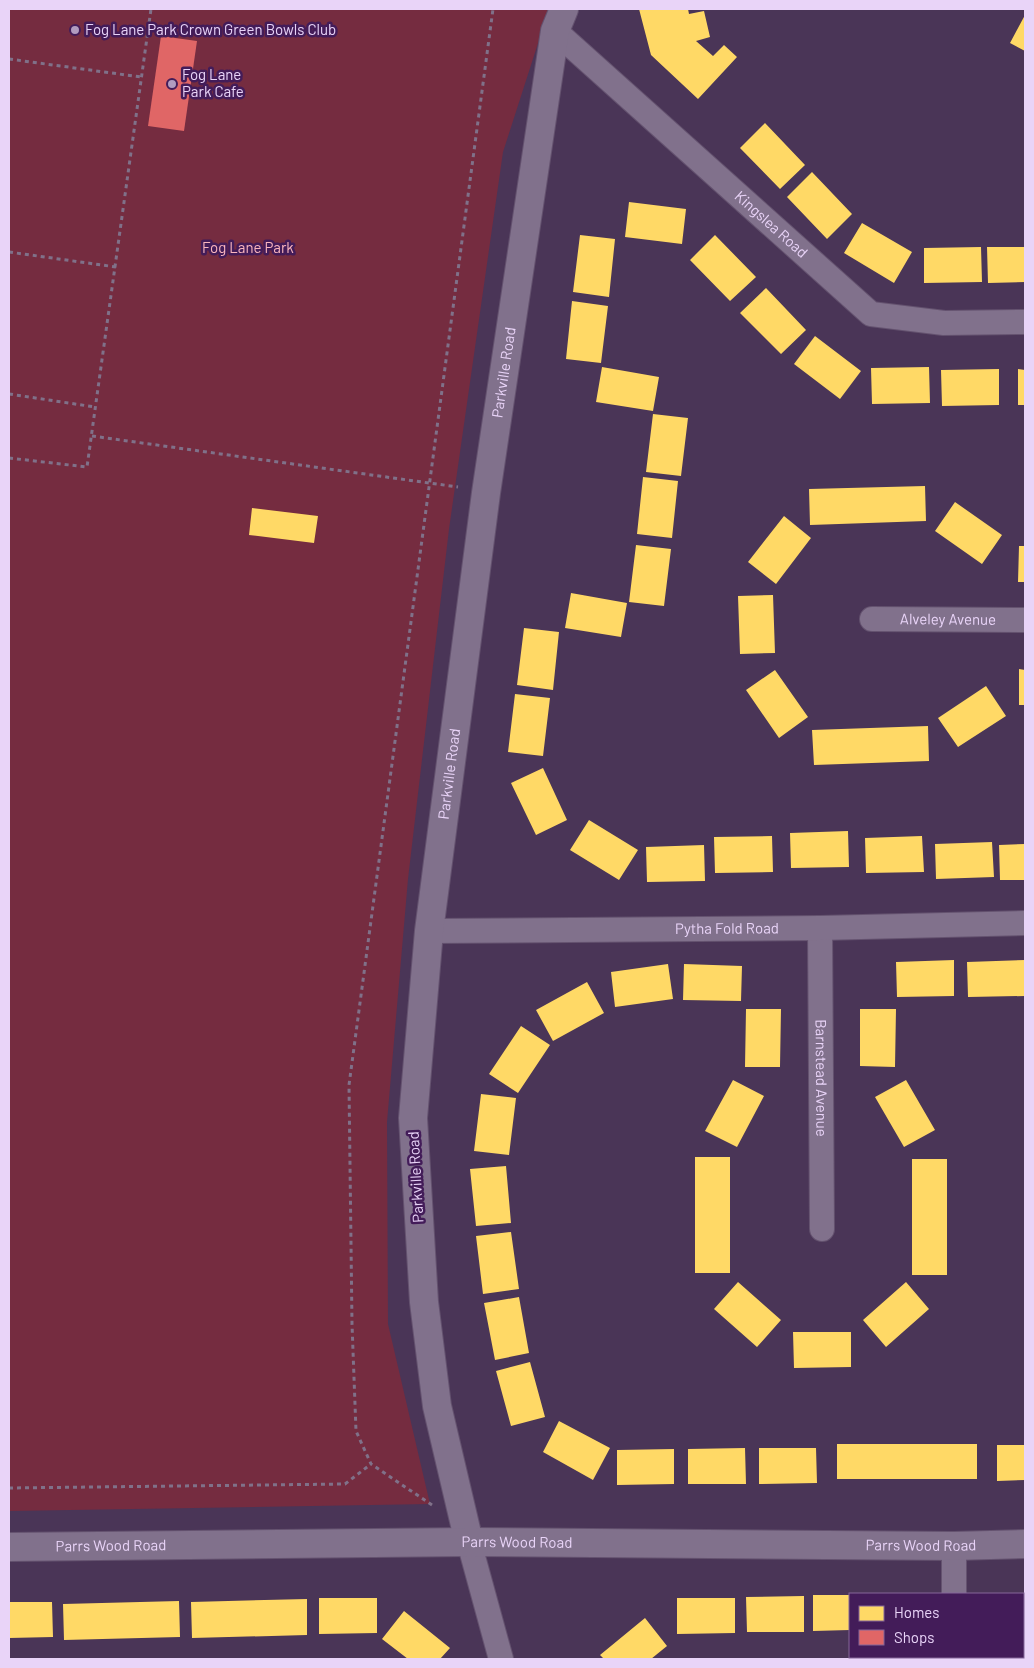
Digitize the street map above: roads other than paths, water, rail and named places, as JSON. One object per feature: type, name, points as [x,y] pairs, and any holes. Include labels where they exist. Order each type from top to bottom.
[{"type":"street","name":"Kingslea Road","points":[[560,20],[871,314],[944,323],[1025,322]]},
{"type":"street","name":"Parkville Road","points":[[466,1530],[437,1406],[425,1312],[413,1118],[429,930],[486,493],[560,20]]},
{"type":"street","name":"Alveley Avenue","points":[[872,619],[1025,620]]},
{"type":"street","name":"Pytha Fold Road","points":[[429,930],[820,928],[1025,923]]},
{"type":"street","name":"Barnstead Avenue","points":[[820,928],[822,1229]]},
{"type":"street","name":"Parrs Wood Road","points":[[9,1546],[466,1530],[954,1546],[1025,1544]]},
{"type":"street","points":[[466,1530],[501,1659]]},
{"type":"street","points":[[954,1546],[954,1593]]},
{"type":"place","name":"Fog Lane Park Crown Green Bowls Club","points":[[75,30]]},
{"type":"place","name":"Fog Lane Park Cafe","points":[[172,84]]},
{"type":"park label","name":"Fog Lane Park","points":[[248,248]]}]
